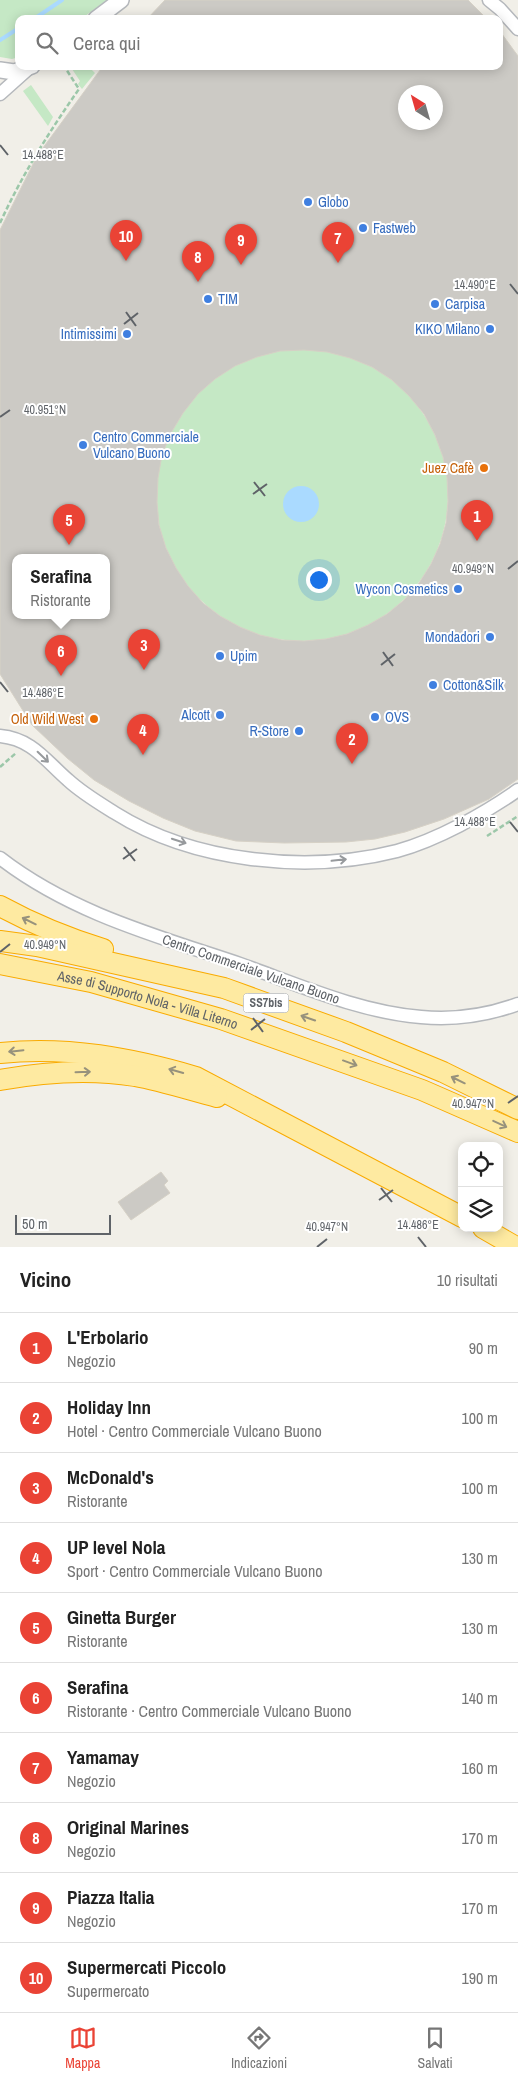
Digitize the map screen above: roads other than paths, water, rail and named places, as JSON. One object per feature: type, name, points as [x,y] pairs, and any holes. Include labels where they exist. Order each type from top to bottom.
[{"type":"highway","points":[[0,906],[29,922],[74,940],[224,988]]},
{"type":"highway","name":"Asse di Supporto Nola - Villa Literno","points":[[0,941],[37,946],[224,988],[346,1032],[443,1072],[518,1109]]},
{"type":"highway","name":"Asse di Supporto Nola - Villa Literno","points":[[0,964],[92,982],[221,1019],[334,1057],[422,1090],[518,1132]]},
{"type":"highway","points":[[0,973],[92,982]]},
{"type":"highway","points":[[0,1053],[25,1050],[68,1051],[109,1055],[148,1063],[196,1077],[458,1215]]},
{"type":"highway","points":[[0,1080],[46,1074],[95,1072],[135,1076],[252,1106]]},
{"type":"highway","points":[[490,1232],[516,1247]]},
{"type":"street","points":[[101,15],[121,0]]},
{"type":"street","points":[[489,0],[518,28]]},
{"type":"street","points":[[0,70],[14,72],[21,70]]},
{"type":"street","points":[[0,94],[28,70]]},
{"type":"street","points":[[0,736],[20,740],[30,745],[69,782],[116,814],[141,827],[225,855],[253,860],[311,862],[397,851],[423,842],[494,807],[518,790]]},
{"type":"street","name":"Centro Commerciale Vulcano Buono","points":[[0,858],[35,882],[99,915],[169,942],[369,1008],[399,1014],[441,1018],[485,1013],[518,1004]]},
{"type":"water","points":[[301,486],[314,491],[319,504],[314,517],[301,522],[288,517],[283,504],[288,491]]},
{"type":"waterway","points":[[40,15],[62,0]]},
{"type":"waterway","points":[[0,40],[15,31]]},
{"type":"place","name":"Globo","points":[[308,202]]},
{"type":"place","name":"Fastweb","points":[[363,228]]},
{"type":"place","name":"Supermercati Piccolo","points":[[126,261]]},
{"type":"place","name":"Yamamay","points":[[338,263]]},
{"type":"place","name":"Piazza Italia","points":[[241,265]]},
{"type":"place","name":"Original Marines","points":[[198,282]]},
{"type":"place","name":"TIM","points":[[208,299]]},
{"type":"place","name":"Carpisa","points":[[435,304]]},
{"type":"place","name":"KIKO Milano","points":[[490,329]]},
{"type":"place","name":"Intimissimi","points":[[127,334]]},
{"type":"place","name":"Centro Commerciale Vulcano Buono","points":[[83,445]]},
{"type":"place","name":"Juez Cafè","points":[[484,468]]},
{"type":"place","name":"L'Erbolario","points":[[477,541]]},
{"type":"place","name":"Ginetta Burger","points":[[69,545]]},
{"type":"place","name":"Wycon Cosmetics","points":[[458,589]]},
{"type":"place","name":"Mondadori","points":[[490,637]]},
{"type":"place","name":"Upim","points":[[220,656]]},
{"type":"place","name":"McDonald's","points":[[144,670]]},
{"type":"place","name":"Serafina","points":[[61,676]]},
{"type":"place","name":"Cotton&Silk","points":[[433,685]]},
{"type":"place","name":"Alcott","points":[[220,715]]},
{"type":"place","name":"OVS","points":[[375,717]]},
{"type":"place","name":"Old Wild West","points":[[94,719]]},
{"type":"place","name":"R-Store","points":[[299,731]]},
{"type":"place","name":"UP level Nola","points":[[143,755]]},
{"type":"place","name":"Holiday Inn","points":[[352,764]]}]
